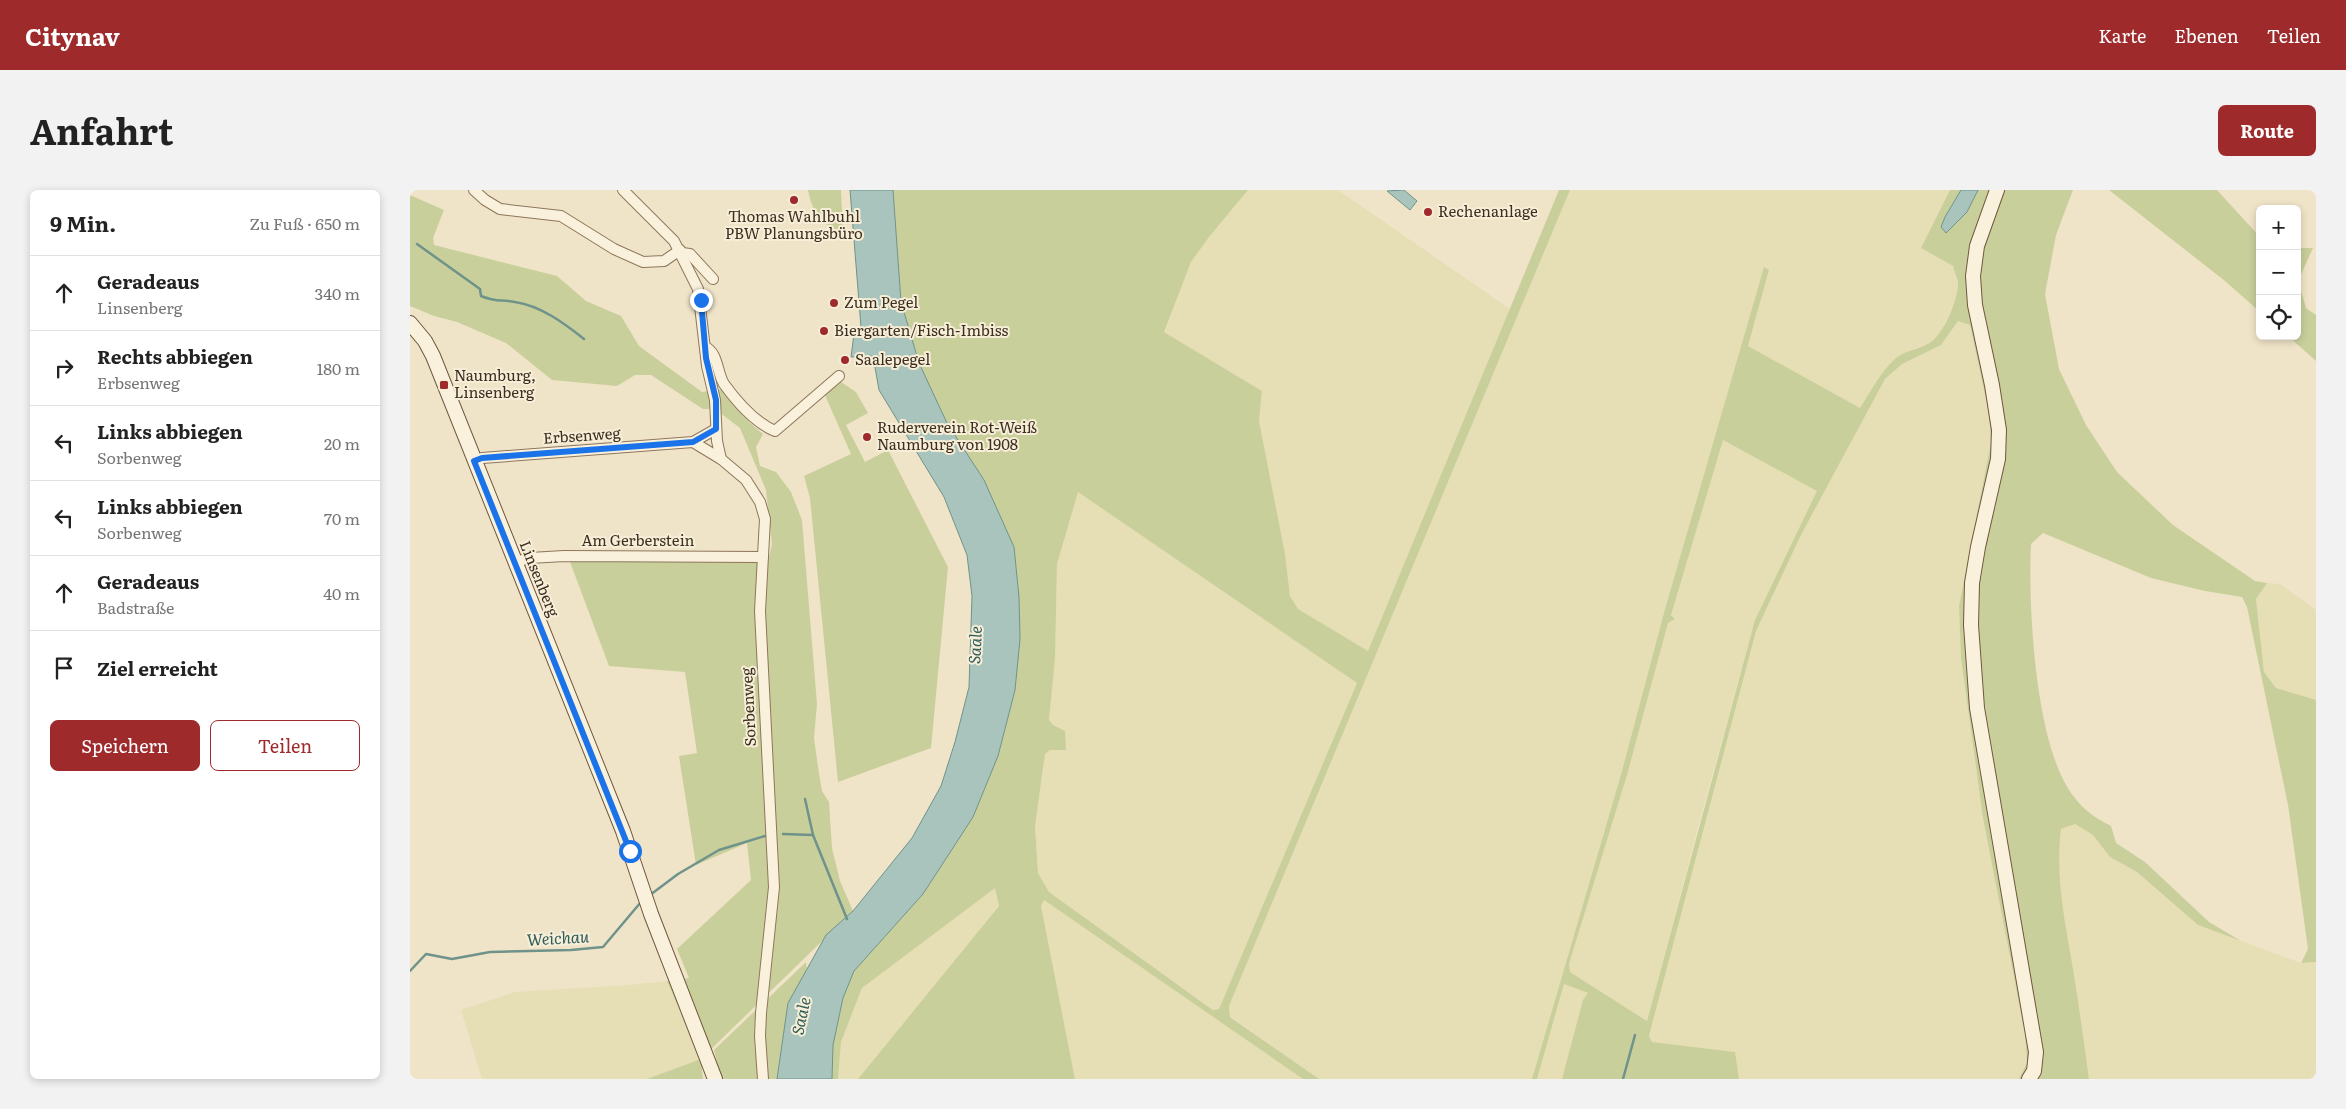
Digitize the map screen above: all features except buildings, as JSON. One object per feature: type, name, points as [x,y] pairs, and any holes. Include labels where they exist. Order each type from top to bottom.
[{"type":"street","points":[[474,190],[485,200],[500,209],[561,216],[614,249],[643,262],[664,261],[681,252],[690,254],[713,279]]},
{"type":"street","points":[[623,190],[665,230],[681,252],[700,294],[705,347],[716,400],[716,429],[721,459]]},
{"type":"street","points":[[1997,190],[1977,246],[1973,276],[1975,305],[1992,385],[1999,430],[1998,459],[1978,547],[1972,583],[1971,625],[1977,708],[2036,1052],[2034,1071],[2029,1079]]},
{"type":"street","name":"Linsenberg","points":[[410,323],[425,341],[433,356],[630,851],[651,914],[714,1079]]},
{"type":"street","points":[[705,347],[714,356],[717,371],[724,384],[757,421],[774,431],[838,376]]},
{"type":"street","points":[[693,442],[716,429]]},
{"type":"street","name":"Erbsenweg","points":[[474,461],[482,458],[693,442]]},
{"type":"street","name":"Sorbenweg","points":[[693,442],[721,459],[746,480],[760,502],[766,526],[760,611],[774,887],[760,1036],[763,1079]]},
{"type":"street","name":"Am Gerberstein","points":[[515,562],[530,558],[564,556],[763,557]]},
{"type":"shaded area","points":[[1248,190],[1338,190],[1510,309],[1368,651],[1298,609],[1290,596],[1285,554],[1259,421],[1262,391],[1164,332],[1191,262]]},
{"type":"shaded area","points":[[1570,190],[1950,190],[1921,248],[1953,266],[1958,283],[1956,300],[1940,333],[1931,342],[1915,348],[1882,373],[1860,408],[1748,346],[1769,270],[1764,268],[1665,609],[1622,771],[1532,1079],[1319,1079],[1230,1016],[1229,1006]]},
{"type":"shaded area","points":[[1958,321],[1970,325],[1989,412],[1991,442],[1959,606],[1961,658],[1983,818],[2025,1034],[2028,1063],[2019,1079],[1739,1079],[1734,1052],[1652,1042],[1649,1037],[1756,631],[1801,535],[1885,379],[1902,364],[1941,345]]},
{"type":"shaded area","points":[[1723,440],[1818,491],[1755,620],[1647,1021],[1570,972],[1569,964],[1627,775],[1668,623],[1675,619],[1671,615],[1680,578]]},
{"type":"shaded area","points":[[1077,491],[1357,683],[1219,1009],[1214,1010],[1049,892],[1038,873],[1035,826],[1045,754],[1050,750],[1065,750],[1049,720],[1055,658],[1057,564]]},
{"type":"shaded area","points":[[2267,583],[2280,584],[2316,610],[2316,700],[2276,688],[2264,672],[2256,598]]},
{"type":"shaded area","points":[[2075,824],[2094,835],[2110,857],[2137,872],[2198,925],[2301,963],[2316,962],[2316,1079],[2089,1079],[2059,890],[2058,850],[2061,829]]},
{"type":"shaded area","points":[[995,887],[999,906],[858,1079],[838,1079],[841,1042],[862,988]]},
{"type":"shaded area","points":[[1044,900],[1303,1079],[1075,1079],[1041,906]]},
{"type":"shaded area","points":[[667,981],[701,1059],[647,1079],[482,1079],[461,1010],[515,992]]},
{"type":"shaded area","points":[[1564,984],[1588,993],[1562,1079],[1537,1079]]},
{"type":"green space","points":[[808,190],[841,190],[843,232],[823,222],[812,205]]},
{"type":"green space","points":[[893,190],[1248,190],[1191,262],[1164,332],[1262,391],[1259,421],[1285,554],[1290,596],[1298,609],[1368,651],[1559,190],[1570,190],[1229,1006],[1230,1017],[1319,1079],[1303,1079],[1044,900],[1041,906],[1075,1079],[858,1079],[999,906],[995,888],[862,988],[841,1042],[838,1079],[832,1079],[833,1045],[843,998],[854,971],[923,894],[973,817],[998,756],[1015,690],[984,480],[947,424],[919,363],[901,302]],"holes":[[[1078,492],[1357,683],[1219,1009],[1213,1010],[1049,892],[1038,873],[1035,826],[1045,754],[1050,750],[1066,750],[1065,731],[1053,725],[1049,720],[1055,658],[1057,564]]]},
{"type":"green space","points":[[1950,190],[1961,190],[1945,217],[1967,212],[1978,190],[2073,190],[2056,235],[2045,294],[2059,369],[2086,425],[2117,472],[2173,525],[2255,581],[2267,583],[2256,599],[2264,672],[2276,688],[2316,700],[2316,962],[2301,963],[2308,949],[2288,805],[2247,607],[2242,597],[2205,591],[2151,578],[2043,533],[2031,544],[2030,570],[2033,635],[2041,705],[2057,767],[2069,790],[2078,802],[2098,819],[2111,826],[2116,843],[2145,862],[2209,922],[2241,941],[2198,925],[2137,872],[2110,857],[2093,835],[2075,824],[2061,829],[2059,847],[2060,882],[2089,1079],[2019,1079],[2027,1063],[2025,1034],[1983,818],[1961,658],[1959,606],[1991,442],[1989,413],[1970,325],[1958,321],[1941,345],[1902,364],[1885,379],[1801,535],[1756,631],[1649,1036],[1652,1042],[1735,1052],[1739,1079],[1562,1079],[1583,1000],[1588,993],[1564,984],[1537,1079],[1532,1079],[1622,771],[1665,609],[1764,267],[1769,270],[1748,346],[1860,408],[1881,375],[1896,358],[1936,338],[1953,307],[1958,284],[1953,266],[1921,248]],"holes":[[[1723,440],[1817,491],[1755,620],[1647,1021],[1570,972],[1569,964],[1627,775],[1668,623],[1675,619],[1671,615]]]},
{"type":"green space","points":[[2109,190],[2217,190],[2256,233],[2256,308],[2225,281]]},
{"type":"green space","points":[[410,195],[444,210],[433,238],[434,245],[557,276],[586,301],[621,316],[639,346],[702,392],[723,389],[749,422],[763,434],[756,447],[760,466],[776,472],[791,492],[802,520],[817,704],[814,738],[822,791],[829,802],[832,848],[840,881],[853,911],[701,1059],[667,981],[689,978],[677,949],[751,880],[747,843],[696,865],[679,756],[697,753],[685,672],[609,666],[570,562],[768,562],[772,544],[766,490],[740,428],[715,409],[703,409],[651,375],[635,375],[617,386],[552,380],[506,343],[457,322],[434,316],[410,306]]},
{"type":"green space","points":[[2301,248],[2313,248],[2301,274]]},
{"type":"green space","points":[[2301,291],[2306,308],[2316,315],[2316,361],[2292,340],[2301,340]]},
{"type":"green space","points":[[838,380],[856,392],[868,413],[846,425],[865,462],[888,450],[948,567],[931,748],[838,782],[810,498],[804,476],[851,454],[824,393]]},
{"type":"green space","points":[[806,962],[807,973],[788,1003],[777,1079],[721,1079],[714,1050]]},
{"type":"green space","points":[[701,1059],[703,1079],[647,1079]]},
{"type":"water","name":"Saale","points":[[850,190],[893,190],[901,302],[919,363],[947,423],[984,480],[1014,547],[1019,597],[1020,639],[1015,690],[998,756],[973,817],[923,894],[854,971],[843,998],[833,1045],[832,1079],[777,1079],[788,1003],[826,935],[853,911],[912,838],[941,786],[969,687],[972,596],[967,555],[944,497],[879,390],[873,356],[851,357],[854,334],[861,327]]},
{"type":"water","points":[[1404,190],[1417,201],[1410,210],[1387,191]]},
{"type":"water","points":[[1961,190],[1978,190],[1967,212],[1946,233],[1941,227]]},
{"type":"waterway","points":[[417,244],[480,289],[481,296],[534,307],[560,321],[584,339]]},
{"type":"waterway","name":"Weichau","points":[[805,799],[813,835],[847,919]]},
{"type":"waterway","name":"Weichau","points":[[783,834],[813,835]]},
{"type":"waterway","name":"Weichau","points":[[650,895],[678,874],[719,850],[765,836]]},
{"type":"waterway","name":"Weichau","points":[[410,971],[426,954],[452,959],[490,952],[571,950],[603,947],[641,902]]},
{"type":"waterway","points":[[1623,1079],[1635,1035]]},
{"type":"place","name":"Thomas Wahlbuhl PBW Planungsbüro","points":[[794,200]]},
{"type":"place","name":"Rechenanlage","points":[[1428,212]]},
{"type":"place","name":"Zum Pegel","points":[[834,303]]},
{"type":"place","name":"Biergarten/Fisch-Imbiss","points":[[824,331]]},
{"type":"place","name":"Saalepegel","points":[[845,360]]},
{"type":"place","name":"Naumburg, Linsenberg","points":[[444,385]]},
{"type":"place","name":"Ruderverein Rot-Weiß Naumburg von 1908","points":[[867,437]]},
{"type":"route","points":[[630,851],[474,461],[482,458],[693,442],[716,429],[716,400],[706,358],[701,300]]}]
